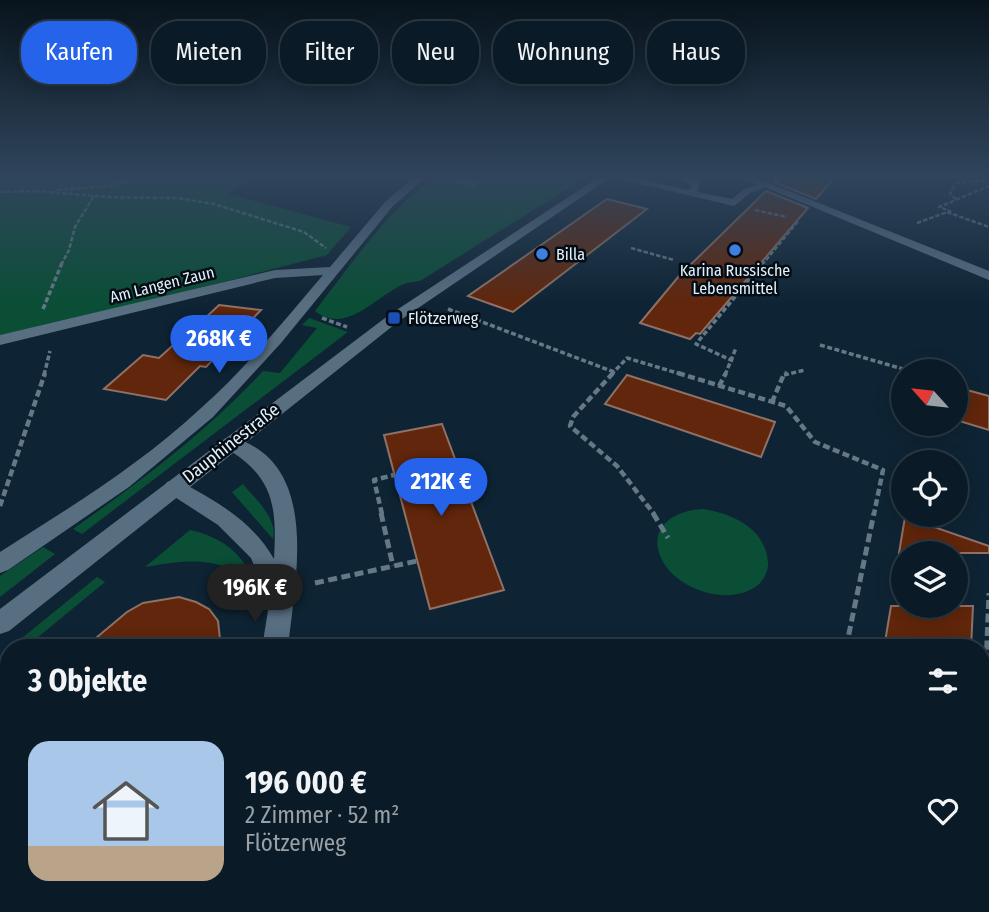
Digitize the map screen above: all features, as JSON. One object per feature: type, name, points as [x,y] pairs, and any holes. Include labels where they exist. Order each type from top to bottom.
[{"type":"street","name":"Dauphinestraße","points":[[0,564],[119,485],[183,434],[230,391],[270,349],[333,262],[374,220]]},
{"type":"street","name":"Dauphinestraße","points":[[0,623],[437,287],[541,220]]},
{"type":"street","points":[[851,220],[989,276]]},
{"type":"street","name":"Am Langen Zaun","points":[[0,340],[47,335],[275,274],[333,262]]},
{"type":"street","points":[[231,443],[273,476],[284,500],[287,536],[276,639]]},
{"type":"street","points":[[174,487],[212,510],[244,535],[266,564],[279,604]]},
{"type":"path","points":[[0,506],[45,373],[47,335],[44,304],[80,220]]},
{"type":"path","points":[[264,220],[304,232],[318,240],[333,262]]},
{"type":"path","points":[[733,361],[696,344],[797,220]]},
{"type":"path","points":[[911,225],[926,220]]},
{"type":"path","points":[[968,220],[989,227]]},
{"type":"path","points":[[631,248],[674,260]]},
{"type":"path","points":[[444,308],[614,372]]},
{"type":"path","points":[[312,315],[354,330]]},
{"type":"path","points":[[820,345],[891,366]]},
{"type":"path","points":[[719,386],[733,361],[736,348]]},
{"type":"path","points":[[668,538],[639,490],[610,459],[584,441],[570,426],[573,417],[627,358],[786,406],[815,442],[883,470],[848,639]]},
{"type":"path","points":[[772,402],[784,374],[805,370]]},
{"type":"path","points":[[393,566],[374,480],[394,475]]},
{"type":"path","points":[[315,583],[417,561]]},
{"type":"path","points":[[988,639],[989,593]]},
{"type":"green space","points":[[0,220],[323,220],[351,227],[327,255],[169,296],[0,335]]},
{"type":"green space","points":[[388,220],[518,220],[420,281],[394,289],[350,316],[338,319],[315,311]]},
{"type":"green space","points":[[309,318],[348,332],[82,534],[73,529],[172,455],[219,415],[263,371],[280,373],[317,328],[302,325]]},
{"type":"green space","points":[[243,484],[269,516],[274,531],[273,539],[232,492]]},
{"type":"green space","points":[[703,509],[736,519],[761,540],[766,550],[768,565],[766,574],[758,585],[746,592],[718,595],[690,586],[668,569],[658,547],[661,529],[674,517]]},
{"type":"green space","points":[[190,530],[217,539],[237,555],[252,577],[258,604],[250,587],[239,575],[226,567],[196,561],[145,567]]},
{"type":"green space","points":[[43,547],[55,554],[0,597],[0,576]]},
{"type":"green space","points":[[97,577],[105,582],[36,639],[21,639]]},
{"type":"building","points":[[578,220],[633,220],[513,312],[468,296]]},
{"type":"building","points":[[737,220],[798,220],[700,334],[696,333],[690,339],[640,323],[679,276]]},
{"type":"building","points":[[219,305],[261,310],[206,367],[200,366],[166,400],[104,389],[143,355],[159,358]]},
{"type":"building","points":[[627,375],[775,422],[761,457],[605,404]]},
{"type":"building","points":[[968,390],[989,396],[989,430],[968,424]]},
{"type":"building","points":[[442,424],[504,590],[430,609],[384,435]]},
{"type":"building","points":[[903,527],[934,527],[989,546],[989,553],[968,553],[968,541],[901,541]]},
{"type":"building","points":[[179,597],[196,602],[209,609],[218,621],[220,639],[95,639],[127,612],[143,603]]},
{"type":"building","points":[[891,606],[891,618],[968,618],[968,606],[973,606],[971,639],[886,639]]},
{"type":"place","name":"Karina Russische Lebensmittel","points":[[735,250]]},
{"type":"place","name":"Billa","points":[[542,254]]},
{"type":"place","name":"Flötzerweg","points":[[394,318]]}]
